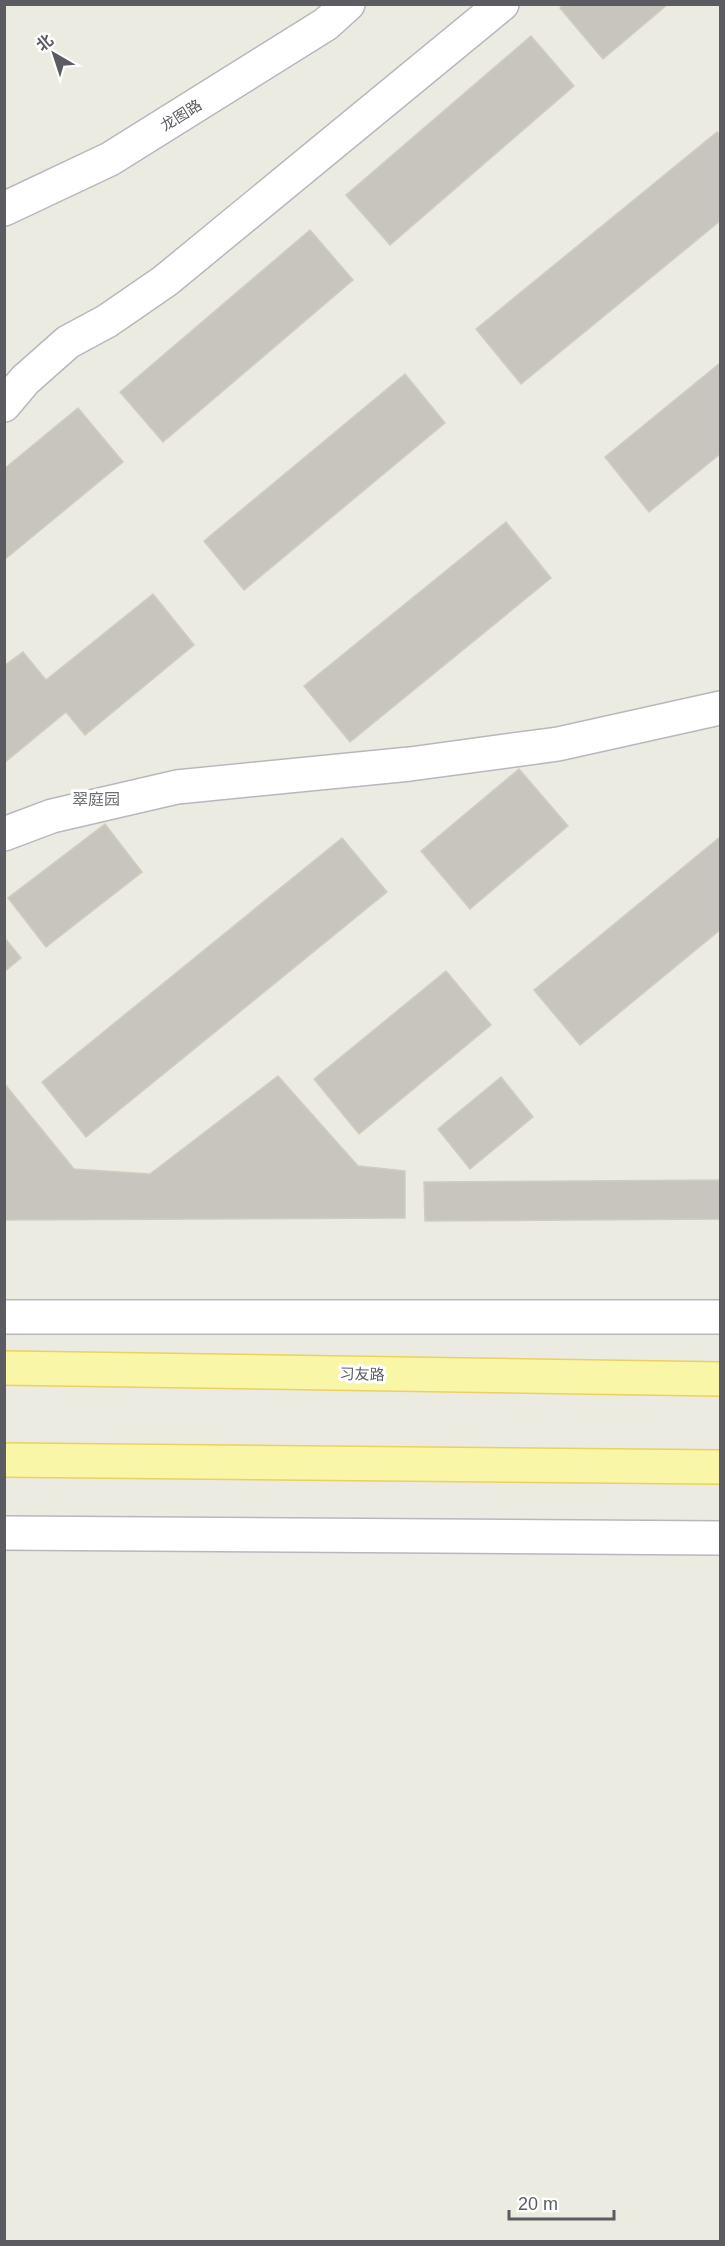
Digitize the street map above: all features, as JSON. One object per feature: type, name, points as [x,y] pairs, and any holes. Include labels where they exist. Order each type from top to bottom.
[{"type":"main road","name":"习友路","points":[[4,1368],[720,1379]]},
{"type":"main road","points":[[4,1460],[720,1467]]},
{"type":"street","name":"龙图路","points":[[4,209],[110,159],[326,24],[348,4]]},
{"type":"street","points":[[4,405],[25,380],[68,342],[107,321],[174,274],[502,4]]},
{"type":"street","points":[[4,834],[52,816],[177,787],[410,764],[558,744],[720,708]]},
{"type":"street","points":[[4,1317],[720,1317]]},
{"type":"street","points":[[4,1533],[720,1538]]},
{"type":"building","points":[[564,4],[668,4],[603,59],[560,8]]},
{"type":"building","points":[[531,36],[574,86],[390,245],[346,195]]},
{"type":"building","points":[[717,132],[720,136],[720,221],[521,384],[476,329]]},
{"type":"building","points":[[310,230],[353,280],[163,442],[120,392]]},
{"type":"building","points":[[720,363],[720,454],[649,512],[605,457]]},
{"type":"building","points":[[405,374],[445,423],[244,590],[204,541]]},
{"type":"building","points":[[78,408],[123,462],[4,560],[4,469]]},
{"type":"building","points":[[506,522],[551,578],[350,742],[304,686]]},
{"type":"building","points":[[153,594],[194,645],[85,735],[66,712],[4,763],[4,666],[23,652],[46,680]]},
{"type":"building","points":[[519,769],[568,826],[470,909],[421,851]]},
{"type":"building","points":[[105,824],[142,872],[46,947],[8,898]]},
{"type":"building","points":[[720,837],[720,930],[580,1045],[534,990]]},
{"type":"building","points":[[342,838],[387,892],[86,1137],[42,1082]]},
{"type":"building","points":[[4,937],[21,958],[4,972]]},
{"type":"building","points":[[446,971],[491,1025],[359,1134],[314,1079]]},
{"type":"building","points":[[278,1076],[358,1166],[405,1171],[405,1218],[4,1220],[4,1083],[74,1169],[150,1174]]},
{"type":"building","points":[[501,1077],[533,1117],[470,1169],[438,1129]]},
{"type":"building","points":[[720,1180],[720,1219],[425,1221],[424,1182]]},
{"type":"district","name":"翠庭园","points":[[96,799]]}]
